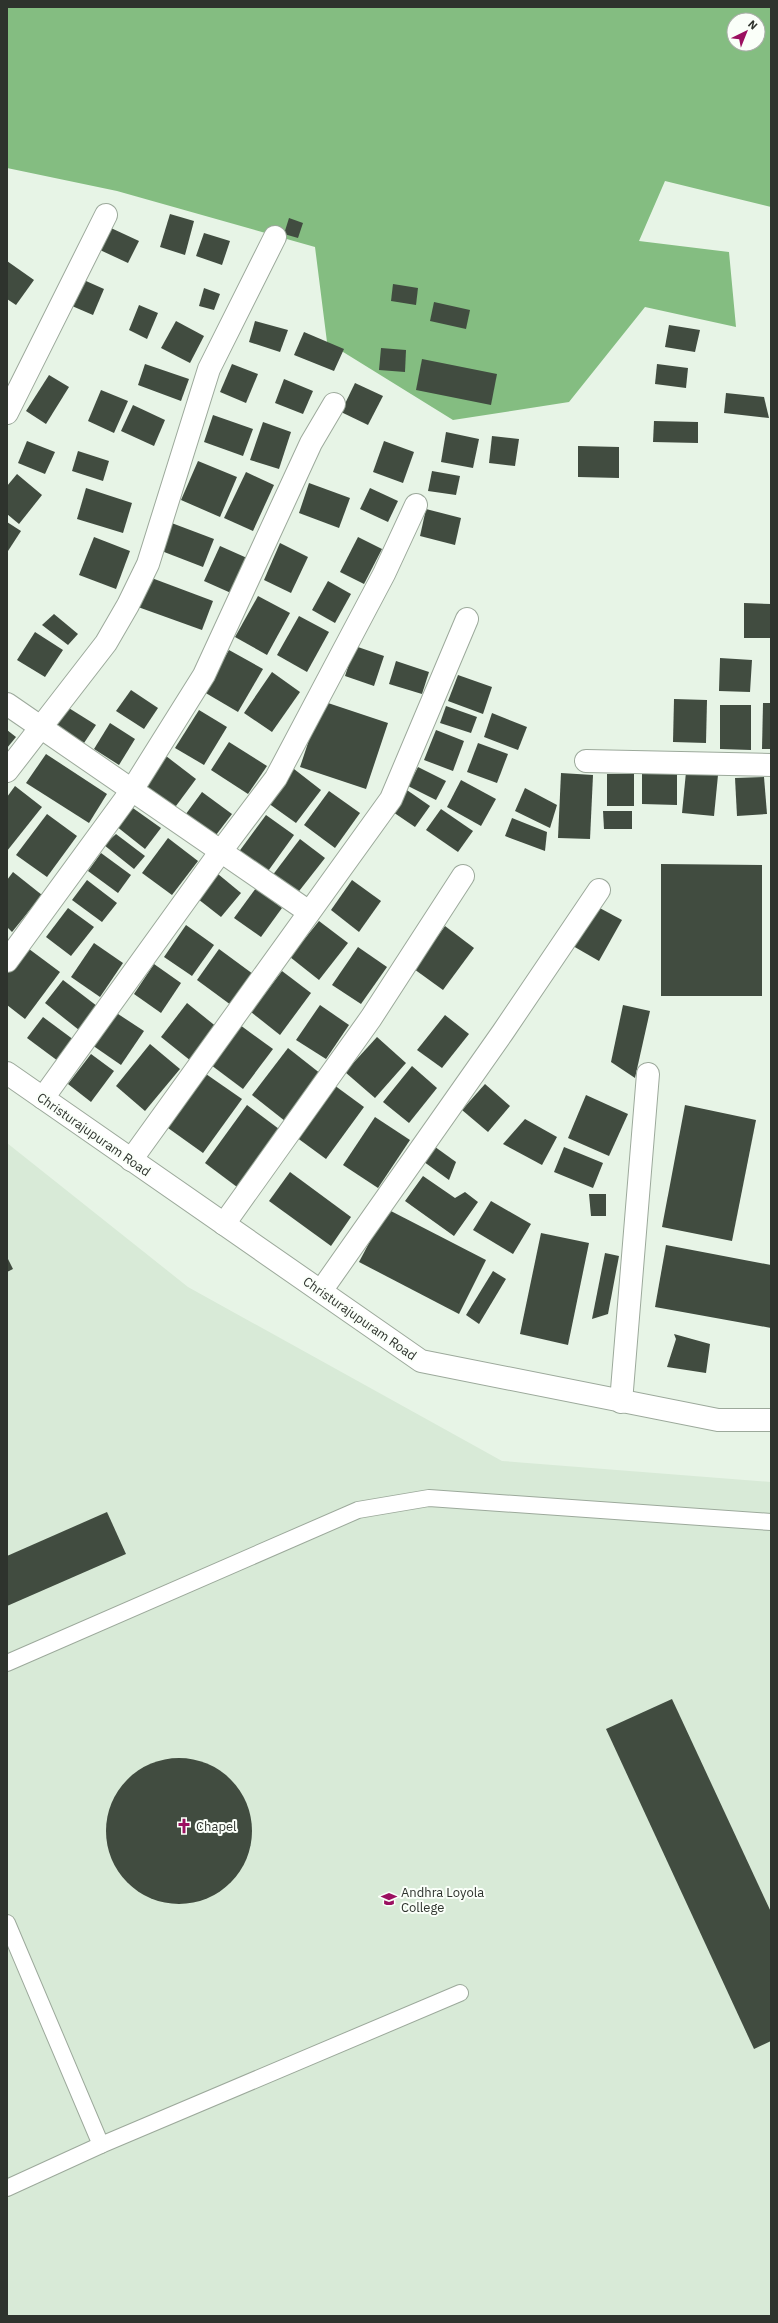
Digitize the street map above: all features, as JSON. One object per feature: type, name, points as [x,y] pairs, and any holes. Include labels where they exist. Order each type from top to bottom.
[{"type":"street","points":[[7,413],[106,215]]},
{"type":"street","points":[[7,771],[106,643],[128,605],[148,564],[209,369],[275,237]]},
{"type":"street","points":[[7,961],[132,790],[204,675],[311,443],[334,404]]},
{"type":"street","points":[[43,1098],[221,850],[276,778],[384,574],[416,505]]},
{"type":"street","points":[[131,1160],[391,799],[467,619]]},
{"type":"street","points":[[7,704],[309,912]]},
{"type":"street","points":[[586,761],[771,765]]},
{"type":"street","points":[[224,1224],[371,1018],[463,876]]},
{"type":"street","points":[[320,1291],[503,1032],[599,890]]},
{"type":"street","name":"Christurajupuram Road","points":[[7,1073],[421,1361],[620,1402],[718,1420],[771,1420]]},
{"type":"street","points":[[620,1402],[648,1074]]},
{"type":"lane","points":[[7,1663],[358,1510],[429,1498],[771,1522]]},
{"type":"lane","points":[[7,1923],[101,2146]]},
{"type":"lane","points":[[7,2188],[101,2146],[460,1993]]},
{"type":"shaded area","name":"Andhra Loyola College","points":[[7,1143],[188,1287],[502,1461],[771,1482],[771,2316],[7,2316]]},
{"type":"green space","points":[[7,7],[771,7],[771,207],[665,181],[639,241],[729,252],[736,327],[645,307],[569,402],[453,420],[327,342],[315,247],[117,191],[7,168]]},
{"type":"building","points":[[170,214],[194,221],[185,255],[160,247]]},
{"type":"building","points":[[289,218],[303,223],[298,238],[284,234]]},
{"type":"building","points":[[111,228],[139,241],[128,263],[100,250]]},
{"type":"building","points":[[204,233],[230,241],[222,265],[196,256]]},
{"type":"building","points":[[7,261],[34,280],[16,305],[7,299]]},
{"type":"building","points":[[77,277],[104,289],[93,315],[65,303]]},
{"type":"building","points":[[393,284],[418,288],[416,305],[391,301]]},
{"type":"building","points":[[204,288],[220,294],[214,310],[199,306]]},
{"type":"building","points":[[434,302],[470,310],[466,329],[430,321]]},
{"type":"building","points":[[139,305],[158,313],[147,339],[129,330]]},
{"type":"building","points":[[176,321],[204,336],[190,363],[161,348]]},
{"type":"building","points":[[255,321],[288,330],[280,352],[249,342]]},
{"type":"building","points":[[669,325],[700,330],[695,352],[665,347]]},
{"type":"building","points":[[304,332],[344,349],[334,371],[294,355]]},
{"type":"building","points":[[381,348],[406,350],[405,372],[379,370]]},
{"type":"building","points":[[422,359],[497,374],[491,405],[416,390]]},
{"type":"building","points":[[145,364],[189,379],[181,401],[138,385]]},
{"type":"building","points":[[232,364],[258,374],[246,403],[220,392]]},
{"type":"building","points":[[657,364],[688,368],[686,388],[655,384]]},
{"type":"building","points":[[49,375],[69,387],[46,424],[26,411]]},
{"type":"building","points":[[284,379],[313,391],[303,414],[275,403]]},
{"type":"building","points":[[355,383],[383,396],[368,425],[341,412]]},
{"type":"building","points":[[101,390],[128,401],[114,433],[88,421]]},
{"type":"building","points":[[726,393],[764,397],[769,418],[724,413]]},
{"type":"building","points":[[133,405],[165,420],[154,446],[121,431]]},
{"type":"building","points":[[213,415],[253,429],[243,456],[204,442]]},
{"type":"building","points":[[654,421],[698,422],[698,443],[653,442]]},
{"type":"building","points":[[263,422],[291,432],[279,469],[250,460]]},
{"type":"building","points":[[446,432],[479,439],[473,468],[441,462]]},
{"type":"building","points":[[492,436],[519,439],[515,466],[489,463]]},
{"type":"building","points":[[27,441],[55,452],[45,474],[18,463]]},
{"type":"building","points":[[384,441],[414,452],[403,483],[373,472]]},
{"type":"building","points":[[578,446],[619,447],[619,478],[578,477]]},
{"type":"building","points":[[78,451],[109,461],[103,481],[72,471]]},
{"type":"building","points":[[198,461],[237,477],[220,517],[181,500]]},
{"type":"building","points":[[432,471],[460,476],[456,495],[428,491]]},
{"type":"building","points":[[246,472],[274,485],[253,531],[224,518]]},
{"type":"building","points":[[17,474],[42,495],[19,524],[7,514],[7,486]]},
{"type":"building","points":[[309,483],[350,498],[339,528],[299,513]]},
{"type":"building","points":[[86,488],[132,503],[123,533],[77,519]]},
{"type":"building","points":[[370,488],[398,501],[388,522],[360,509]]},
{"type":"building","points":[[426,509],[461,518],[455,545],[420,536]]},
{"type":"building","points":[[7,522],[21,531],[8,551],[7,550]]},
{"type":"building","points":[[169,522],[214,539],[203,567],[159,550]]},
{"type":"building","points":[[94,537],[130,551],[116,589],[79,575]]},
{"type":"building","points":[[358,537],[382,549],[364,584],[340,572]]},
{"type":"building","points":[[280,543],[308,557],[291,593],[264,580]]},
{"type":"building","points":[[220,546],[247,558],[231,593],[204,581]]},
{"type":"building","points":[[149,577],[213,601],[202,630],[138,607]]},
{"type":"building","points":[[328,581],[351,594],[335,623],[312,610]]},
{"type":"building","points":[[258,596],[290,613],[267,655],[235,637]]},
{"type":"building","points":[[744,603],[771,604],[771,638],[744,638]]},
{"type":"building","points":[[54,614],[78,634],[68,645],[42,625]]},
{"type":"building","points":[[299,616],[329,632],[307,672],[277,655]]},
{"type":"building","points":[[35,632],[63,650],[45,677],[17,660]]},
{"type":"building","points":[[355,646],[384,656],[374,686],[345,676]]},
{"type":"building","points":[[229,650],[263,669],[238,712],[204,692]]},
{"type":"building","points":[[720,658],[752,660],[750,692],[719,691]]},
{"type":"building","points":[[396,661],[429,672],[422,694],[389,684]]},
{"type":"building","points":[[272,672],[300,692],[272,732],[244,713]]},
{"type":"building","points":[[458,675],[492,687],[483,714],[448,701]]},
{"type":"building","points":[[131,690],[158,708],[144,729],[116,711]]},
{"type":"building","points":[[674,699],[707,700],[706,743],[673,742]]},
{"type":"building","points":[[322,701],[388,723],[366,789],[300,767]]},
{"type":"building","points":[[763,703],[771,703],[771,749],[762,749]]},
{"type":"building","points":[[64,705],[96,725],[84,743],[52,723]]},
{"type":"building","points":[[720,705],[751,705],[751,750],[720,749]]},
{"type":"building","points":[[446,706],[477,717],[471,733],[440,723]]},
{"type":"building","points":[[199,710],[227,727],[204,765],[175,748]]},
{"type":"building","points":[[492,713],[527,727],[518,750],[484,737]]},
{"type":"building","points":[[110,723],[135,739],[119,765],[94,749]]},
{"type":"building","points":[[7,730],[16,737],[7,748]]},
{"type":"building","points":[[436,730],[464,741],[453,771],[424,760]]},
{"type":"building","points":[[229,742],[267,766],[248,794],[211,770]]},
{"type":"building","points":[[478,743],[508,754],[497,783],[467,772]]},
{"type":"building","points":[[46,754],[107,794],[89,823],[26,783]]},
{"type":"building","points":[[166,756],[196,779],[173,810],[143,788]]},
{"type":"building","points":[[418,767],[446,781],[436,800],[408,786]]},
{"type":"building","points":[[294,769],[321,790],[296,823],[268,803]]},
{"type":"building","points":[[642,769],[677,769],[677,805],[642,804]]},
{"type":"building","points":[[686,772],[718,775],[714,816],[682,813]]},
{"type":"building","points":[[561,773],[593,775],[590,839],[558,838]]},
{"type":"building","points":[[607,774],[634,774],[634,806],[607,806]]},
{"type":"building","points":[[764,777],[767,814],[737,816],[735,778]]},
{"type":"building","points":[[461,780],[496,799],[481,826],[447,807]]},
{"type":"building","points":[[15,786],[42,807],[7,851],[7,797]]},
{"type":"building","points":[[404,788],[430,806],[415,827],[390,810]]},
{"type":"building","points":[[525,788],[557,805],[550,828],[515,811]]},
{"type":"building","points":[[329,791],[360,813],[335,848],[304,825]]},
{"type":"building","points":[[202,792],[232,814],[213,839],[183,818]]},
{"type":"building","points":[[130,806],[161,828],[145,849],[116,826]]},
{"type":"building","points":[[441,809],[473,831],[458,852],[426,830]]},
{"type":"building","points":[[603,811],[632,811],[632,829],[604,829]]},
{"type":"building","points":[[47,814],[77,836],[47,877],[16,855]]},
{"type":"building","points":[[266,815],[294,835],[266,874],[238,853]]},
{"type":"building","points":[[512,818],[547,832],[545,851],[505,836]]},
{"type":"building","points":[[116,834],[145,856],[134,869],[104,845]]},
{"type":"building","points":[[168,838],[198,861],[172,895],[142,873]]},
{"type":"building","points":[[300,839],[325,858],[296,895],[272,876]]},
{"type":"building","points":[[101,853],[131,875],[118,893],[88,871]]},
{"type":"building","points":[[661,864],[762,865],[762,996],[661,996]]},
{"type":"building","points":[[13,872],[42,895],[12,932],[7,927],[7,880]]},
{"type":"building","points":[[218,874],[241,893],[221,917],[198,899]]},
{"type":"building","points":[[87,880],[117,903],[102,922],[72,900]]},
{"type":"building","points":[[352,880],[381,901],[359,932],[331,910]]},
{"type":"building","points":[[256,888],[282,908],[261,937],[234,918]]},
{"type":"building","points":[[596,906],[622,920],[599,961],[573,946]]},
{"type":"building","points":[[68,908],[94,927],[71,956],[46,937]]},
{"type":"building","points":[[319,921],[348,943],[319,980],[290,957]]},
{"type":"building","points":[[186,925],[214,945],[192,976],[164,957]]},
{"type":"building","points":[[445,926],[474,948],[443,990],[414,969]]},
{"type":"building","points":[[94,943],[123,963],[100,997],[71,977]]},
{"type":"building","points":[[25,946],[60,972],[25,1019],[7,1005],[7,970]]},
{"type":"building","points":[[358,947],[387,967],[361,1004],[332,985]]},
{"type":"building","points":[[219,949],[253,974],[231,1005],[197,980]]},
{"type":"building","points":[[154,964],[181,983],[161,1013],[134,994]]},
{"type":"building","points":[[282,971],[311,993],[280,1035],[251,1012]]},
{"type":"building","points":[[63,980],[97,1006],[79,1030],[45,1003]]},
{"type":"building","points":[[187,1003],[218,1028],[191,1061],[161,1037]]},
{"type":"building","points":[[320,1005],[349,1025],[326,1059],[296,1040]]},
{"type":"building","points":[[623,1005],[650,1011],[635,1078],[611,1062]]},
{"type":"building","points":[[115,1012],[144,1031],[121,1065],[92,1045]]},
{"type":"building","points":[[445,1015],[469,1034],[442,1068],[417,1050]]},
{"type":"building","points":[[43,1017],[74,1040],[58,1061],[27,1038]]},
{"type":"building","points":[[240,1025],[273,1049],[243,1089],[211,1065]]},
{"type":"building","points":[[377,1037],[406,1063],[375,1098],[345,1072]]},
{"type":"building","points":[[150,1044],[180,1069],[145,1111],[116,1086]]},
{"type":"building","points":[[288,1048],[321,1074],[285,1121],[252,1095]]},
{"type":"building","points":[[91,1054],[114,1071],[91,1102],[68,1084]]},
{"type":"building","points":[[412,1066],[437,1088],[409,1123],[383,1102]]},
{"type":"building","points":[[206,1074],[242,1099],[203,1153],[168,1128]]},
{"type":"building","points":[[485,1084],[510,1106],[488,1132],[462,1110]]},
{"type":"building","points":[[334,1085],[364,1107],[326,1159],[296,1137]]},
{"type":"building","points":[[586,1095],[628,1114],[609,1156],[568,1138]]},
{"type":"building","points":[[247,1105],[279,1129],[237,1187],[205,1163]]},
{"type":"building","points":[[685,1105],[756,1120],[732,1241],[662,1227]]},
{"type":"building","points":[[375,1117],[410,1140],[378,1188],[343,1165]]},
{"type":"building","points":[[525,1119],[557,1137],[542,1165],[503,1144]]},
{"type":"building","points":[[431,1144],[456,1162],[449,1180],[420,1159]]},
{"type":"building","points":[[564,1147],[603,1163],[593,1188],[554,1172]]},
{"type":"building","points":[[290,1172],[351,1217],[331,1246],[269,1201]]},
{"type":"building","points":[[423,1176],[455,1198],[465,1192],[478,1202],[454,1236],[405,1201]]},
{"type":"building","points":[[589,1194],[606,1194],[606,1216],[591,1216]]},
{"type":"building","points":[[491,1201],[531,1224],[513,1254],[473,1230]]},
{"type":"building","points":[[387,1209],[486,1260],[459,1314],[359,1262]]},
{"type":"building","points":[[541,1233],[589,1243],[568,1345],[520,1334]]},
{"type":"building","points":[[666,1245],[771,1265],[771,1328],[655,1307]]},
{"type":"building","points":[[605,1253],[619,1256],[608,1314],[592,1319]]},
{"type":"building","points":[[7,1257],[13,1269],[7,1272]]},
{"type":"building","points":[[493,1271],[506,1279],[479,1324],[466,1315]]},
{"type":"building","points":[[674,1334],[710,1344],[706,1373],[667,1367],[676,1339]]},
{"type":"building","points":[[107,1512],[126,1554],[7,1606],[7,1556]]},
{"type":"building","points":[[672,1699],[771,1912],[771,2041],[754,2049],[606,1729]]},
{"type":"building","points":[[179,1758],[200,1761],[207,1764],[225,1775],[235,1785],[249,1810],[252,1831],[249,1852],[246,1859],[235,1877],[225,1887],[200,1901],[179,1904],[158,1901],[151,1898],[133,1887],[123,1877],[109,1852],[106,1831],[109,1810],[112,1803],[123,1785],[133,1775],[158,1761]]},
{"type":"place","name":"Chapel","points":[[184,1826]]},
{"type":"place","name":"Andhra Loyola College","points":[[389,1899]]}]
